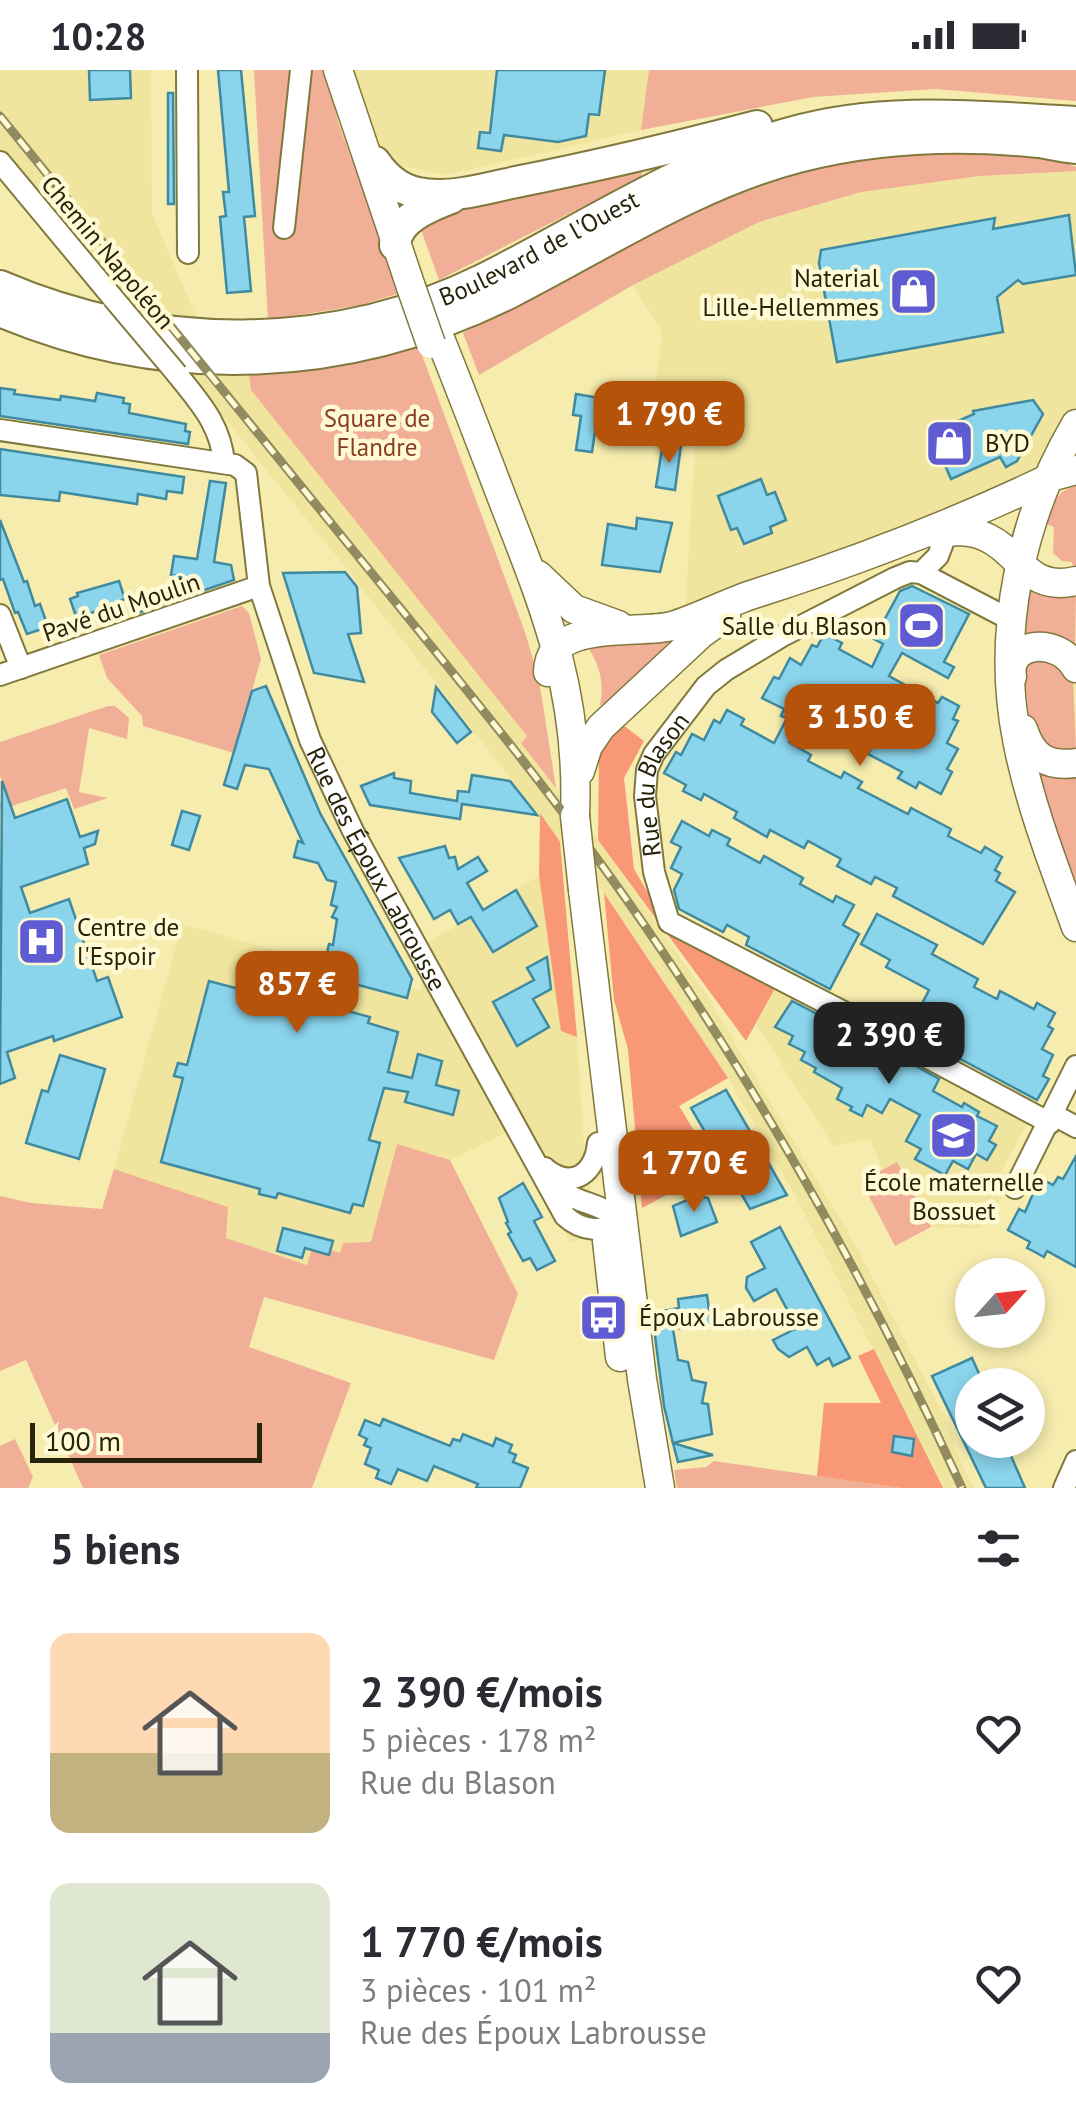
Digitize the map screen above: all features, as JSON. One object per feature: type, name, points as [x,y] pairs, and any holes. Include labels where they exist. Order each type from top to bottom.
[{"type":"main road","points":[[339,70],[375,162],[397,237]]},
{"type":"main road","points":[[339,70],[436,342],[526,557],[552,667],[576,804]]},
{"type":"main road","points":[[375,162],[387,178],[404,189],[434,195],[464,193],[812,116],[868,111],[908,115]]},
{"type":"main road","name":"Boulevard de l'Ouest","points":[[0,286],[71,312],[155,331],[258,335],[339,326],[402,311],[455,292],[689,173],[759,143],[836,122],[908,115],[1068,142]]},
{"type":"main road","name":"Boulevard de l'Ouest","points":[[0,311],[80,340],[177,358],[252,360],[338,351],[390,339],[462,314],[714,186],[798,157],[852,146],[915,140],[1068,142]]},
{"type":"main road","points":[[397,237],[432,206],[464,193]]},
{"type":"main road","points":[[436,342],[542,645],[570,705],[626,1395],[648,1488]]},
{"type":"main road","points":[[1076,424],[1048,478],[1019,566],[1010,669],[1014,723],[1023,768],[1076,927]]},
{"type":"main road","name":"Rue du Blason","points":[[552,667],[593,632],[673,626],[912,538],[1048,478],[1076,470]]},
{"type":"main road","points":[[1048,478],[1036,538],[1037,553],[1050,571],[1076,578]]},
{"type":"main road","name":"Rue du Blason","points":[[912,538],[947,532],[985,536],[1019,566],[1056,583],[1076,578]]},
{"type":"main road","name":"Rue du Blason","points":[[526,557],[545,584],[574,609],[634,628]]},
{"type":"main road","name":"Rue du Blason","points":[[576,804],[582,761],[591,740],[709,627],[775,588]]},
{"type":"main road","points":[[1076,668],[1064,652],[1041,645],[1020,655],[1010,669],[1031,748],[1048,763],[1076,764]]},
{"type":"main road","points":[[570,705],[595,712],[616,708],[630,700]]},
{"type":"main road","points":[[590,960],[598,1143],[660,1488]]},
{"type":"street","points":[[187,70],[188,252]]},
{"type":"street","points":[[284,228],[301,70]]},
{"type":"street","name":"Chemin Napoléon","points":[[0,162],[214,422],[224,463]]},
{"type":"street","points":[[0,430],[224,463]]},
{"type":"street","name":"Rue des Époux Labrousse","points":[[224,463],[242,468],[249,480],[259,586],[296,705],[329,783],[565,1216],[582,1227],[610,1219]]},
{"type":"street","points":[[947,532],[938,556],[921,573],[1012,620]]},
{"type":"street","name":"Rue du Blason","points":[[859,1020],[668,922],[654,872],[645,796],[647,770],[654,754],[706,686],[726,670],[894,578],[921,573]]},
{"type":"street","name":"Pavé du Moulin","points":[[10,671],[259,586]]},
{"type":"street","points":[[0,615],[10,671]]},
{"type":"street","points":[[900,1043],[1076,1128]]},
{"type":"street","points":[[1014,1188],[1076,1066]]},
{"type":"street","name":"Rue des Époux Labrousse","points":[[526,1140],[565,1194],[610,1219]]},
{"type":"street","points":[[545,1168],[557,1177],[579,1178],[594,1164],[598,1143]]},
{"type":"street","points":[[1064,1488],[1076,1462]]},
{"type":"shaded area","points":[[0,70],[151,70],[152,213],[195,314],[249,374],[251,390],[527,736],[521,743],[598,840],[709,999],[855,1244],[953,1433],[955,1458],[959,1458],[974,1488],[943,1488],[798,1201],[728,1078],[604,893],[112,279],[68,227],[48,229],[0,171]]},
{"type":"shaded area","points":[[352,70],[649,70],[641,130],[446,175],[382,162]]},
{"type":"shaded area","points":[[1076,171],[1076,409],[1036,471],[1009,488],[685,611],[696,434],[651,432],[662,333],[633,285],[759,222],[861,192],[980,176]]},
{"type":"shaded area","points":[[619,722],[644,741],[624,778],[634,869],[666,924],[778,983],[746,1041],[598,840],[599,751]]},
{"type":"shaded area","points":[[540,813],[560,842],[577,1037],[561,1031],[539,876]]},
{"type":"shaded area","points":[[539,876],[561,1030],[577,1037],[584,1149],[597,1235],[570,1242],[511,1130],[450,1160],[397,1145],[371,1243],[343,1243],[340,1253],[308,1265],[226,1238],[227,1207],[114,1169],[182,924],[421,991],[424,945]]},
{"type":"shaded area","points":[[604,893],[728,1078],[679,1106],[717,1168],[642,1208],[628,1049],[614,1000]]},
{"type":"shaded area","points":[[778,983],[1029,1120],[990,1192],[1001,1198],[982,1228],[931,1227],[897,1163],[883,1170],[870,1139],[833,1146],[756,1024]]},
{"type":"shaded area","points":[[874,1349],[943,1488],[901,1488],[817,1476],[824,1403],[881,1403],[858,1356]]},
{"type":"green space","points":[[254,70],[325,70],[338,122],[400,293],[361,305],[268,320]]},
{"type":"green space","points":[[649,70],[1076,70],[1076,101],[935,89],[813,97],[641,130]]},
{"type":"green space","points":[[933,152],[1035,152],[1076,167],[1076,171],[980,176],[861,192],[759,222],[633,285],[479,375],[463,333],[662,228],[766,185],[875,157]]},
{"type":"green space","points":[[644,164],[641,177],[439,280],[418,221],[458,205]]},
{"type":"green space","name":"Square de Flandre","points":[[418,344],[525,632],[539,680],[556,788],[521,743],[527,736],[251,390],[249,374],[343,364]]},
{"type":"green space","points":[[1076,486],[1073,569],[1072,562],[1062,561],[1053,553],[1054,527],[1047,524],[1059,495]]},
{"type":"green space","points":[[1026,578],[1069,587],[1076,598],[1075,646],[1024,640]]},
{"type":"green space","points":[[242,606],[249,613],[261,659],[234,753],[143,726],[142,716],[107,678],[99,655]]},
{"type":"green space","points":[[696,625],[610,703],[600,705],[600,673],[586,644]]},
{"type":"green space","points":[[1044,650],[1073,678],[1076,749],[1059,759],[1031,736],[1024,668]]},
{"type":"green space","points":[[115,706],[129,718],[127,739],[89,728],[79,792],[108,798],[74,809],[66,788],[0,810],[0,803],[8,800],[0,775],[0,742]]},
{"type":"green space","points":[[1037,764],[1076,773],[1076,898],[1038,790]]},
{"type":"green space","points":[[397,1144],[450,1160],[518,1294],[494,1360],[264,1297],[249,1347],[351,1383],[312,1488],[83,1488],[26,1360],[0,1371],[0,1196],[31,1203],[102,1209],[114,1169],[228,1207],[226,1238],[307,1265],[313,1245],[340,1253],[343,1243],[371,1242]]},
{"type":"green space","points":[[897,1162],[931,1227],[895,1246],[861,1181]]},
{"type":"green space","points":[[15,1439],[33,1477],[28,1488],[0,1488],[0,1446]]},
{"type":"green space","points":[[714,1461],[901,1488],[677,1488],[674,1470],[706,1467]]},
{"type":"building","points":[[89,70],[130,70],[131,98],[90,100]]},
{"type":"building","points":[[218,70],[241,70],[255,216],[244,217],[251,291],[227,293],[220,217],[226,216],[223,192],[229,192]]},
{"type":"building","points":[[497,70],[605,70],[599,115],[589,114],[586,136],[558,142],[504,135],[501,151],[478,148],[480,132],[490,133]]},
{"type":"building","points":[[168,93],[173,93],[174,204],[168,204]]},
{"type":"building","name":"Naterial Lille-Hellemmes","points":[[1069,215],[1076,275],[1023,284],[1018,280],[997,297],[1003,332],[837,362],[819,263],[821,250],[995,218],[993,229]]},
{"type":"building","points":[[0,388],[15,390],[14,394],[60,400],[61,396],[95,401],[97,393],[124,398],[123,403],[130,404],[129,413],[186,424],[185,431],[190,432],[188,444],[0,416]]},
{"type":"building","points":[[576,394],[600,398],[592,452],[576,450],[581,416],[573,415]]},
{"type":"building","points":[[1033,400],[1043,414],[1017,461],[1006,467],[1000,457],[951,479],[931,433],[974,414],[973,411]]},
{"type":"building","points":[[663,442],[681,445],[675,490],[656,487]]},
{"type":"building","points":[[0,449],[184,477],[182,493],[167,491],[166,499],[138,494],[137,504],[60,492],[59,501],[0,495]]},
{"type":"building","points":[[761,479],[767,495],[775,492],[786,520],[770,527],[772,533],[744,544],[737,528],[731,530],[718,496]]},
{"type":"building","points":[[210,481],[226,483],[214,562],[231,565],[234,580],[138,613],[137,601],[199,580],[171,575],[174,556],[197,559]]},
{"type":"building","points":[[637,518],[672,523],[660,572],[602,565],[608,524],[636,529]]},
{"type":"building","points":[[0,520],[24,582],[27,581],[35,606],[40,604],[46,621],[42,622],[45,628],[27,634],[3,579],[0,580]]},
{"type":"building","points":[[345,572],[357,587],[361,633],[348,634],[364,682],[314,673],[283,573]]},
{"type":"building","points":[[119,581],[125,599],[77,619],[70,599],[77,593]]},
{"type":"building","points":[[912,586],[969,614],[944,662],[954,667],[948,678],[902,653],[889,676],[938,703],[942,697],[959,706],[953,719],[958,721],[947,743],[958,749],[947,769],[952,772],[941,794],[919,782],[916,788],[898,778],[902,772],[868,754],[871,748],[839,730],[835,737],[801,718],[789,742],[811,755],[808,761],[841,778],[844,772],[862,782],[858,788],[908,814],[911,808],[951,829],[948,836],[981,853],[985,847],[1002,857],[995,870],[1000,873],[996,881],[1015,892],[983,944],[893,896],[897,888],[875,877],[871,884],[837,866],[841,859],[808,841],[804,848],[770,830],[767,837],[734,818],[737,812],[704,794],[701,800],[683,791],[686,785],[664,773],[676,752],[681,755],[692,734],[704,740],[714,720],[720,723],[727,710],[744,719],[741,725],[774,743],[787,718],[781,716],[784,709],[762,698],[774,677],[779,679],[790,658],[801,665],[812,645],[817,647],[824,634],[842,643],[839,649],[872,667],[883,644],[874,639],[900,591]]},
{"type":"building","points":[[266,686],[320,813],[412,979],[407,998],[336,979],[329,1006],[370,1017],[368,1023],[398,1032],[388,1072],[412,1078],[418,1054],[442,1061],[436,1085],[459,1091],[453,1115],[405,1102],[408,1092],[384,1088],[369,1140],[380,1143],[363,1206],[353,1204],[350,1213],[278,1193],[276,1198],[259,1194],[260,1189],[161,1162],[183,1078],[174,1076],[178,1063],[187,1065],[209,981],[314,1009],[329,944],[333,945],[337,919],[332,917],[337,907],[331,905],[336,882],[327,880],[318,863],[294,857],[298,841],[303,843],[269,769],[245,765],[237,789],[224,785],[252,691]]},
{"type":"building","points":[[436,687],[471,732],[457,743],[432,712]]},
{"type":"building","points":[[394,773],[394,778],[411,781],[410,793],[457,801],[458,791],[469,792],[472,775],[510,781],[537,815],[462,804],[460,819],[370,805],[361,786]]},
{"type":"building","name":"Centre de l'Espoir","points":[[2,781],[15,818],[67,799],[80,837],[98,831],[95,844],[84,848],[88,864],[21,887],[30,913],[69,899],[97,981],[108,977],[122,1017],[54,1041],[53,1036],[7,1052],[15,1078],[0,1084]]},
{"type":"building","points":[[182,811],[200,816],[189,850],[172,845]]},
{"type":"building","points":[[682,821],[709,836],[712,830],[730,839],[727,845],[760,863],[764,856],[803,878],[800,884],[833,902],[836,896],[854,905],[843,925],[859,934],[830,989],[746,945],[749,937],[727,925],[723,932],[679,909],[674,890],[682,874],[671,868],[681,847],[671,842]]},
{"type":"building","points":[[445,846],[449,858],[455,857],[458,869],[478,857],[487,871],[467,883],[483,910],[516,890],[537,926],[493,952],[471,917],[458,924],[450,910],[434,919],[399,858]]},
{"type":"building","points":[[877,914],[937,945],[932,954],[978,979],[974,987],[997,999],[1000,991],[1034,1009],[1037,1003],[1055,1013],[1048,1026],[1053,1029],[1042,1049],[1053,1055],[1043,1076],[1049,1079],[1037,1100],[908,1031],[929,990],[886,967],[890,960],[861,944]]},
{"type":"building","points":[[547,957],[551,989],[533,999],[549,1027],[517,1046],[493,1002],[534,980],[527,968]]},
{"type":"building","points":[[792,1001],[854,1033],[866,1032],[872,1021],[892,1032],[886,1042],[889,1051],[939,1079],[933,1091],[962,1107],[964,1103],[979,1112],[977,1116],[997,1126],[989,1141],[996,1145],[987,1160],[976,1154],[968,1169],[953,1161],[945,1175],[915,1159],[921,1149],[906,1141],[920,1115],[890,1099],[882,1113],[867,1105],[862,1116],[850,1110],[852,1107],[837,1099],[842,1088],[814,1072],[816,1068],[801,1060],[805,1052],[789,1044],[793,1036],[775,1027]]},
{"type":"building","points":[[60,1055],[105,1069],[79,1159],[26,1143],[42,1090],[48,1092]]},
{"type":"building","points":[[726,1090],[787,1195],[750,1209],[691,1108]]},
{"type":"building","points":[[1076,1156],[1076,1267],[1047,1251],[1044,1257],[1027,1248],[1030,1242],[1008,1230],[1019,1209],[1025,1212],[1040,1178],[1053,1185],[1058,1177],[1063,1179]]},
{"type":"building","points":[[523,1183],[542,1217],[534,1221],[555,1261],[537,1270],[530,1258],[523,1261],[508,1234],[511,1232],[499,1198]]},
{"type":"building","points":[[697,1196],[708,1198],[717,1222],[681,1236],[673,1206]]},
{"type":"building","points":[[780,1227],[850,1358],[833,1366],[829,1358],[817,1365],[807,1347],[789,1357],[778,1349],[773,1340],[797,1328],[776,1289],[754,1301],[746,1288],[747,1277],[765,1268],[751,1242]]},
{"type":"building","points":[[283,1228],[333,1241],[329,1255],[305,1248],[302,1258],[277,1251]]},
{"type":"building","points":[[707,1295],[711,1324],[673,1329],[678,1360],[688,1362],[692,1380],[706,1383],[702,1403],[708,1404],[712,1434],[673,1443],[652,1313],[679,1308],[678,1299]]},
{"type":"building","points":[[972,1358],[976,1368],[955,1368],[955,1424],[932,1376]]},
{"type":"building","points":[[383,1419],[450,1446],[453,1439],[460,1441],[463,1434],[493,1446],[496,1438],[512,1445],[509,1452],[516,1455],[513,1462],[528,1468],[520,1488],[476,1488],[478,1484],[434,1466],[427,1481],[398,1469],[391,1484],[376,1478],[379,1470],[365,1464],[371,1448],[364,1445],[367,1439],[359,1435],[365,1420],[380,1426]]},
{"type":"building","points":[[894,1436],[914,1439],[912,1456],[892,1452]]},
{"type":"building","points":[[673,1443],[713,1455],[678,1462]]},
{"type":"building","points":[[972,1458],[1012,1458],[1025,1488],[986,1488]]},
{"type":"tunnel","points":[[859,1020],[900,1043]]},
{"type":"railway","points":[[0,116],[506,739],[647,929],[735,1064],[817,1202],[892,1343],[962,1488]]},
{"type":"place","name":"Naterial Lille-Hellemmes","points":[[914,292]]},
{"type":"place","name":"BYD","points":[[950,443]]},
{"type":"place","name":"Salle du Blason","points":[[922,626]]},
{"type":"place","name":"Centre de l'Espoir","points":[[42,941]]},
{"type":"place","name":"École maternelle Bossuet","points":[[954,1136]]},
{"type":"place","name":"Époux Labrousse","points":[[604,1317]]}]
